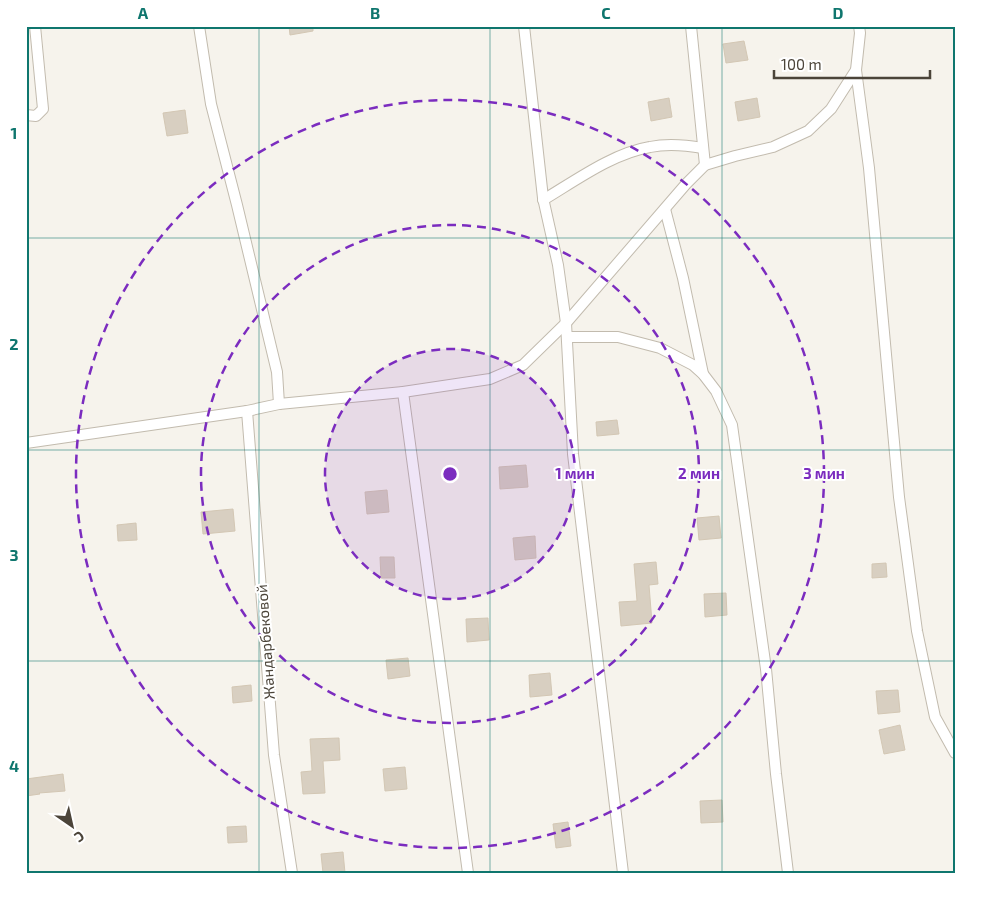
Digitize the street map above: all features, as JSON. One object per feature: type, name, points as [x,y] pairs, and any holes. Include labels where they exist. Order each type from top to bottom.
[{"type":"street","points":[[26,115],[36,116],[43,109],[35,26]]},
{"type":"street","points":[[199,26],[211,104],[277,372],[279,404]]},
{"type":"street","points":[[524,26],[543,200],[558,265],[566,323],[573,454],[623,873]]},
{"type":"street","points":[[691,26],[705,164]]},
{"type":"street","points":[[859,26],[856,70],[869,168],[899,497],[917,631],[935,717],[955,753]]},
{"type":"street","points":[[26,442],[247,411],[279,404],[403,392],[490,379],[523,365],[566,323],[705,164],[773,148],[808,131],[832,109],[856,70]]},
{"type":"street","points":[[543,200],[618,156],[650,146],[682,144],[704,148]]},
{"type":"street","points":[[665,209],[684,278],[703,374]]},
{"type":"street","points":[[567,337],[618,337],[660,348],[693,366],[703,374],[716,391],[732,425],[766,669],[788,873]]},
{"type":"street","points":[[403,392],[468,873]]},
{"type":"street","name":"Жандарбековой","points":[[247,411],[274,755],[292,873]]},
{"type":"building","points":[[289,26],[313,26],[313,31],[290,35]]},
{"type":"building","points":[[744,41],[748,60],[726,63],[723,44]]},
{"type":"building","points":[[669,98],[672,117],[651,121],[648,102]]},
{"type":"building","points":[[757,98],[760,117],[738,121],[735,102]]},
{"type":"building","points":[[185,110],[188,133],[167,136],[163,113]]},
{"type":"building","points":[[617,420],[619,434],[597,436],[596,422]]},
{"type":"building","points":[[526,465],[528,487],[500,489],[499,467]]},
{"type":"building","points":[[387,490],[389,512],[367,514],[365,492]]},
{"type":"building","points":[[233,509],[235,531],[203,534],[201,512]]},
{"type":"building","points":[[719,516],[721,538],[699,540],[697,518]]},
{"type":"building","points":[[136,523],[137,540],[118,541],[117,525]]},
{"type":"building","points":[[535,536],[536,558],[515,560],[513,538]]},
{"type":"building","points":[[380,557],[394,557],[395,578],[381,578]]},
{"type":"building","points":[[656,562],[658,584],[649,585],[652,623],[621,626],[619,602],[637,601],[634,564]]},
{"type":"building","points":[[886,563],[887,577],[872,578],[872,564]]},
{"type":"building","points":[[726,593],[727,615],[705,617],[704,594]]},
{"type":"building","points":[[488,618],[489,640],[467,642],[466,619]]},
{"type":"building","points":[[408,658],[410,676],[388,679],[386,660]]},
{"type":"building","points":[[550,673],[552,695],[530,697],[529,675]]},
{"type":"building","points":[[251,685],[252,701],[233,703],[232,687]]},
{"type":"building","points":[[898,690],[900,712],[878,714],[876,691]]},
{"type":"building","points":[[900,725],[905,750],[884,754],[879,730]]},
{"type":"building","points":[[339,738],[340,760],[323,761],[325,793],[303,794],[301,772],[312,771],[310,739]]},
{"type":"building","points":[[405,767],[407,789],[385,791],[383,769]]},
{"type":"building","points":[[63,774],[65,791],[26,796],[26,779]]},
{"type":"building","points":[[722,800],[723,822],[701,823],[700,801]]},
{"type":"building","points":[[568,822],[571,846],[556,848],[553,824]]},
{"type":"building","points":[[246,826],[247,842],[228,843],[227,827]]},
{"type":"building","points":[[343,852],[345,873],[323,873],[321,854]]}]
